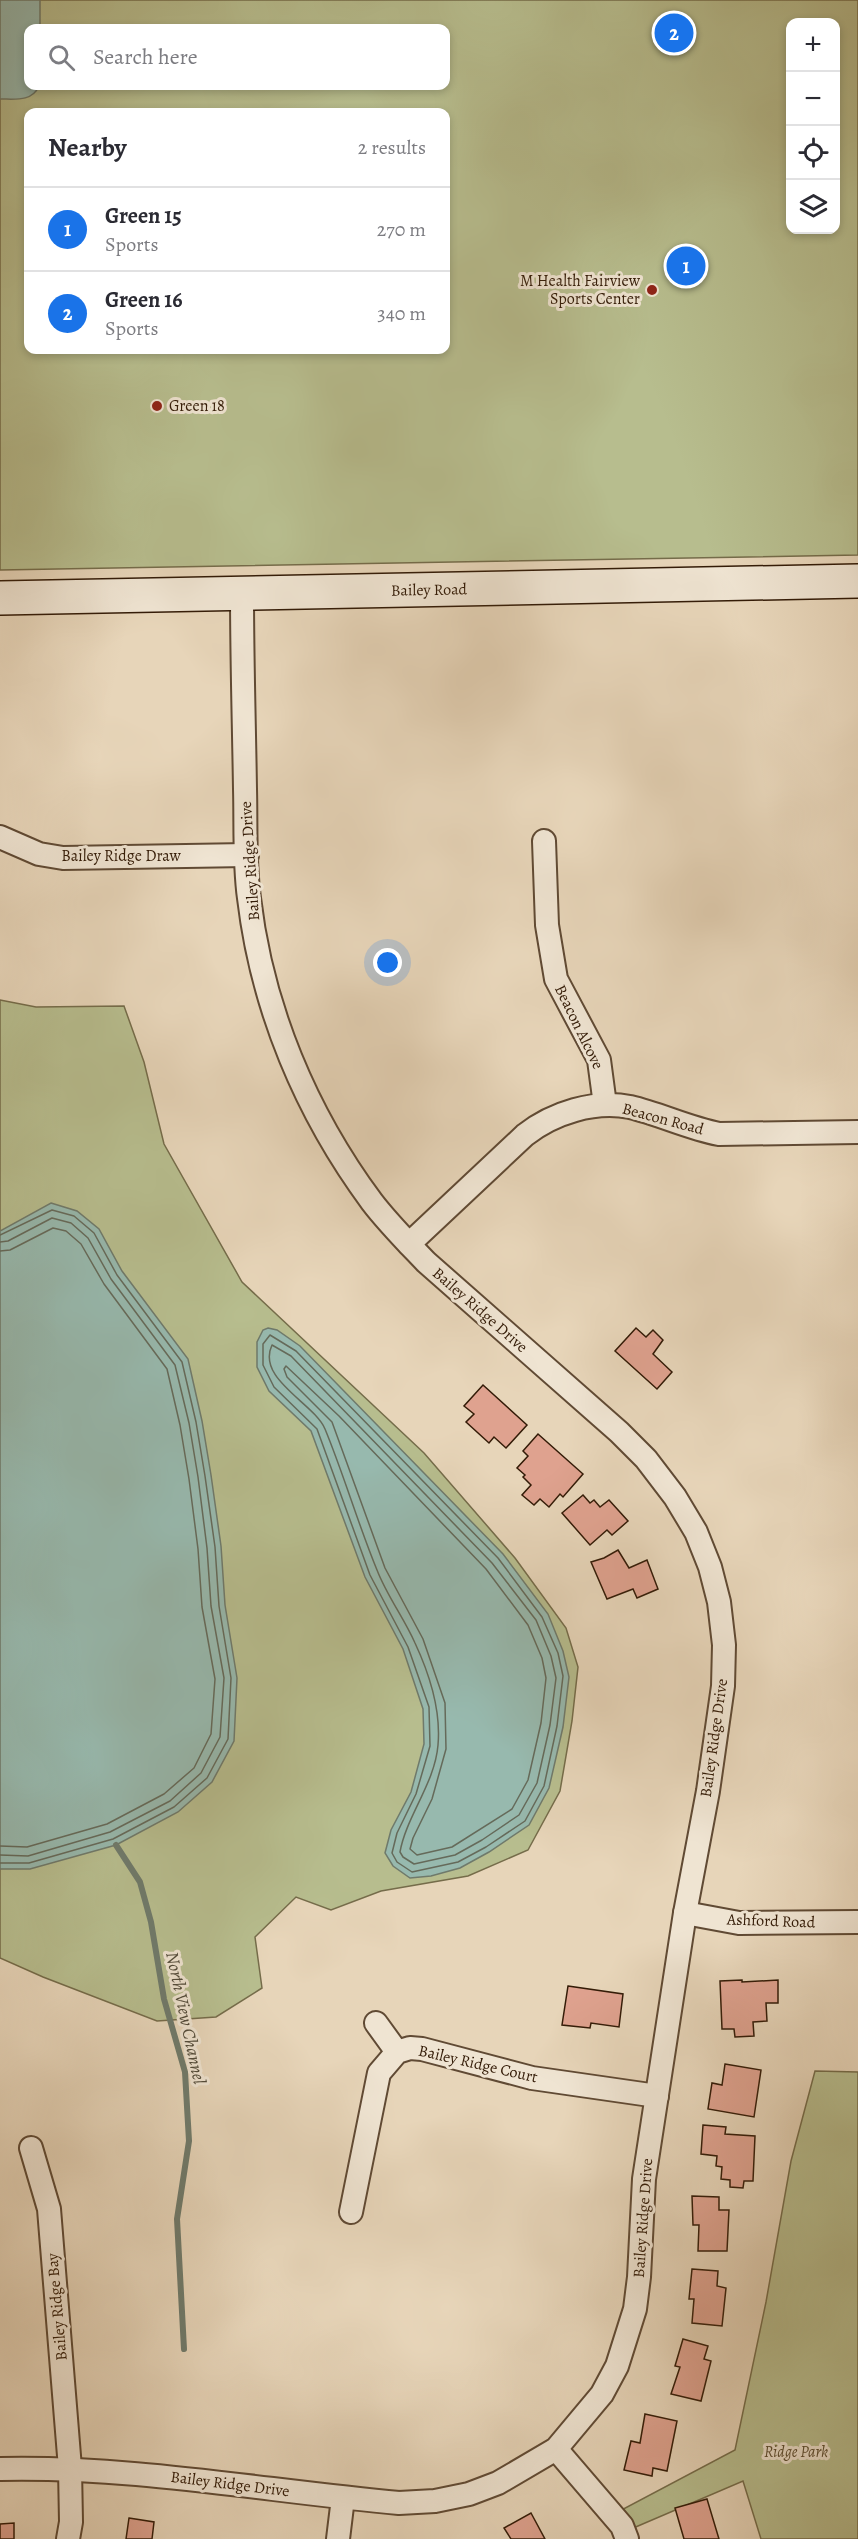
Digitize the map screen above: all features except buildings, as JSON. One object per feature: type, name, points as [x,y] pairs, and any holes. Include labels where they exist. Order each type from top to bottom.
[{"type":"main road","name":"Bailey Road","points":[[0,598],[858,581]]},
{"type":"street","name":"Bailey Ridge Drive","points":[[0,2469],[70,2469],[135,2473],[399,2503],[435,2501],[469,2494],[498,2483],[556,2449],[602,2394],[617,2366],[635,2309],[644,2179],[685,1913],[708,1791],[723,1686],[724,1645],[711,1567],[696,1532],[675,1497],[646,1459],[619,1431],[435,1270],[409,1244],[373,1203],[347,1166],[320,1122],[298,1077],[270,999],[257,950],[248,897],[242,594]]},
{"type":"street","name":"Bailey Ridge Draw","points":[[0,837],[39,854],[63,858],[247,855]]},
{"type":"street","name":"Beacon Alcove","points":[[544,841],[546,925],[556,979],[599,1060],[605,1105]]},
{"type":"street","name":"Beacon Road","points":[[409,1244],[538,1125],[579,1109],[605,1105],[628,1107],[697,1130],[719,1134],[858,1132]]},
{"type":"street","name":"Ashford Road","points":[[685,1913],[739,1923],[858,1922]]},
{"type":"street","points":[[376,2024],[397,2052]]},
{"type":"street","name":"Bailey Ridge Court","points":[[351,2212],[379,2073],[397,2052],[410,2048],[429,2050],[532,2078],[657,2096]]},
{"type":"street","name":"Bailey Ridge Bay","points":[[30,2148],[49,2209],[70,2469],[71,2522],[68,2539]]},
{"type":"street","points":[[556,2449],[622,2526],[627,2539]]},
{"type":"street","points":[[338,2539],[343,2498]]},
{"type":"green space","name":"M Health Fairview Sports Center","points":[[0,0],[858,0],[858,555],[0,570]]},
{"type":"green space","points":[[0,1000],[36,1007],[124,1006],[144,1062],[164,1144],[242,1282],[424,1453],[515,1558],[566,1628],[578,1667],[572,1721],[560,1791],[528,1850],[468,1876],[381,1891],[331,1910],[296,1897],[255,1937],[262,1988],[216,2017],[157,2021],[0,1958]]},
{"type":"green space","name":"Ridge Park","points":[[815,2071],[858,2072],[858,2539],[761,2539],[743,2481],[624,2532],[612,2515],[735,2450],[766,2302],[791,2161]]},
{"type":"water","points":[[0,0],[40,0],[40,24],[24,24],[24,90],[37,90],[28,97],[0,99]]},
{"type":"water","points":[[51,1203],[77,1211],[99,1229],[122,1271],[188,1359],[211,1475],[221,1546],[225,1605],[237,1678],[234,1741],[212,1782],[178,1812],[116,1845],[30,1869],[0,1869],[0,1231]]},
{"type":"water","points":[[268,1328],[277,1330],[300,1346],[503,1554],[548,1614],[563,1651],[569,1677],[563,1727],[549,1788],[529,1825],[460,1868],[431,1876],[410,1878],[393,1866],[385,1853],[391,1830],[411,1792],[424,1744],[423,1709],[403,1649],[365,1577],[311,1431],[269,1391],[257,1367],[257,1342],[263,1330]]},
{"type":"waterway","name":"North View Channel","points":[[116,1845],[140,1882],[151,1922],[164,1999],[185,2072],[189,2141],[177,2219],[184,2349]]},
{"type":"place","name":"Green 16","points":[[674,33]]},
{"type":"place","name":"Green 15","points":[[686,266]]},
{"type":"place","name":"M Health Fairview Sports Center","points":[[652,290]]},
{"type":"place","name":"Green 18","points":[[157,406]]}]
